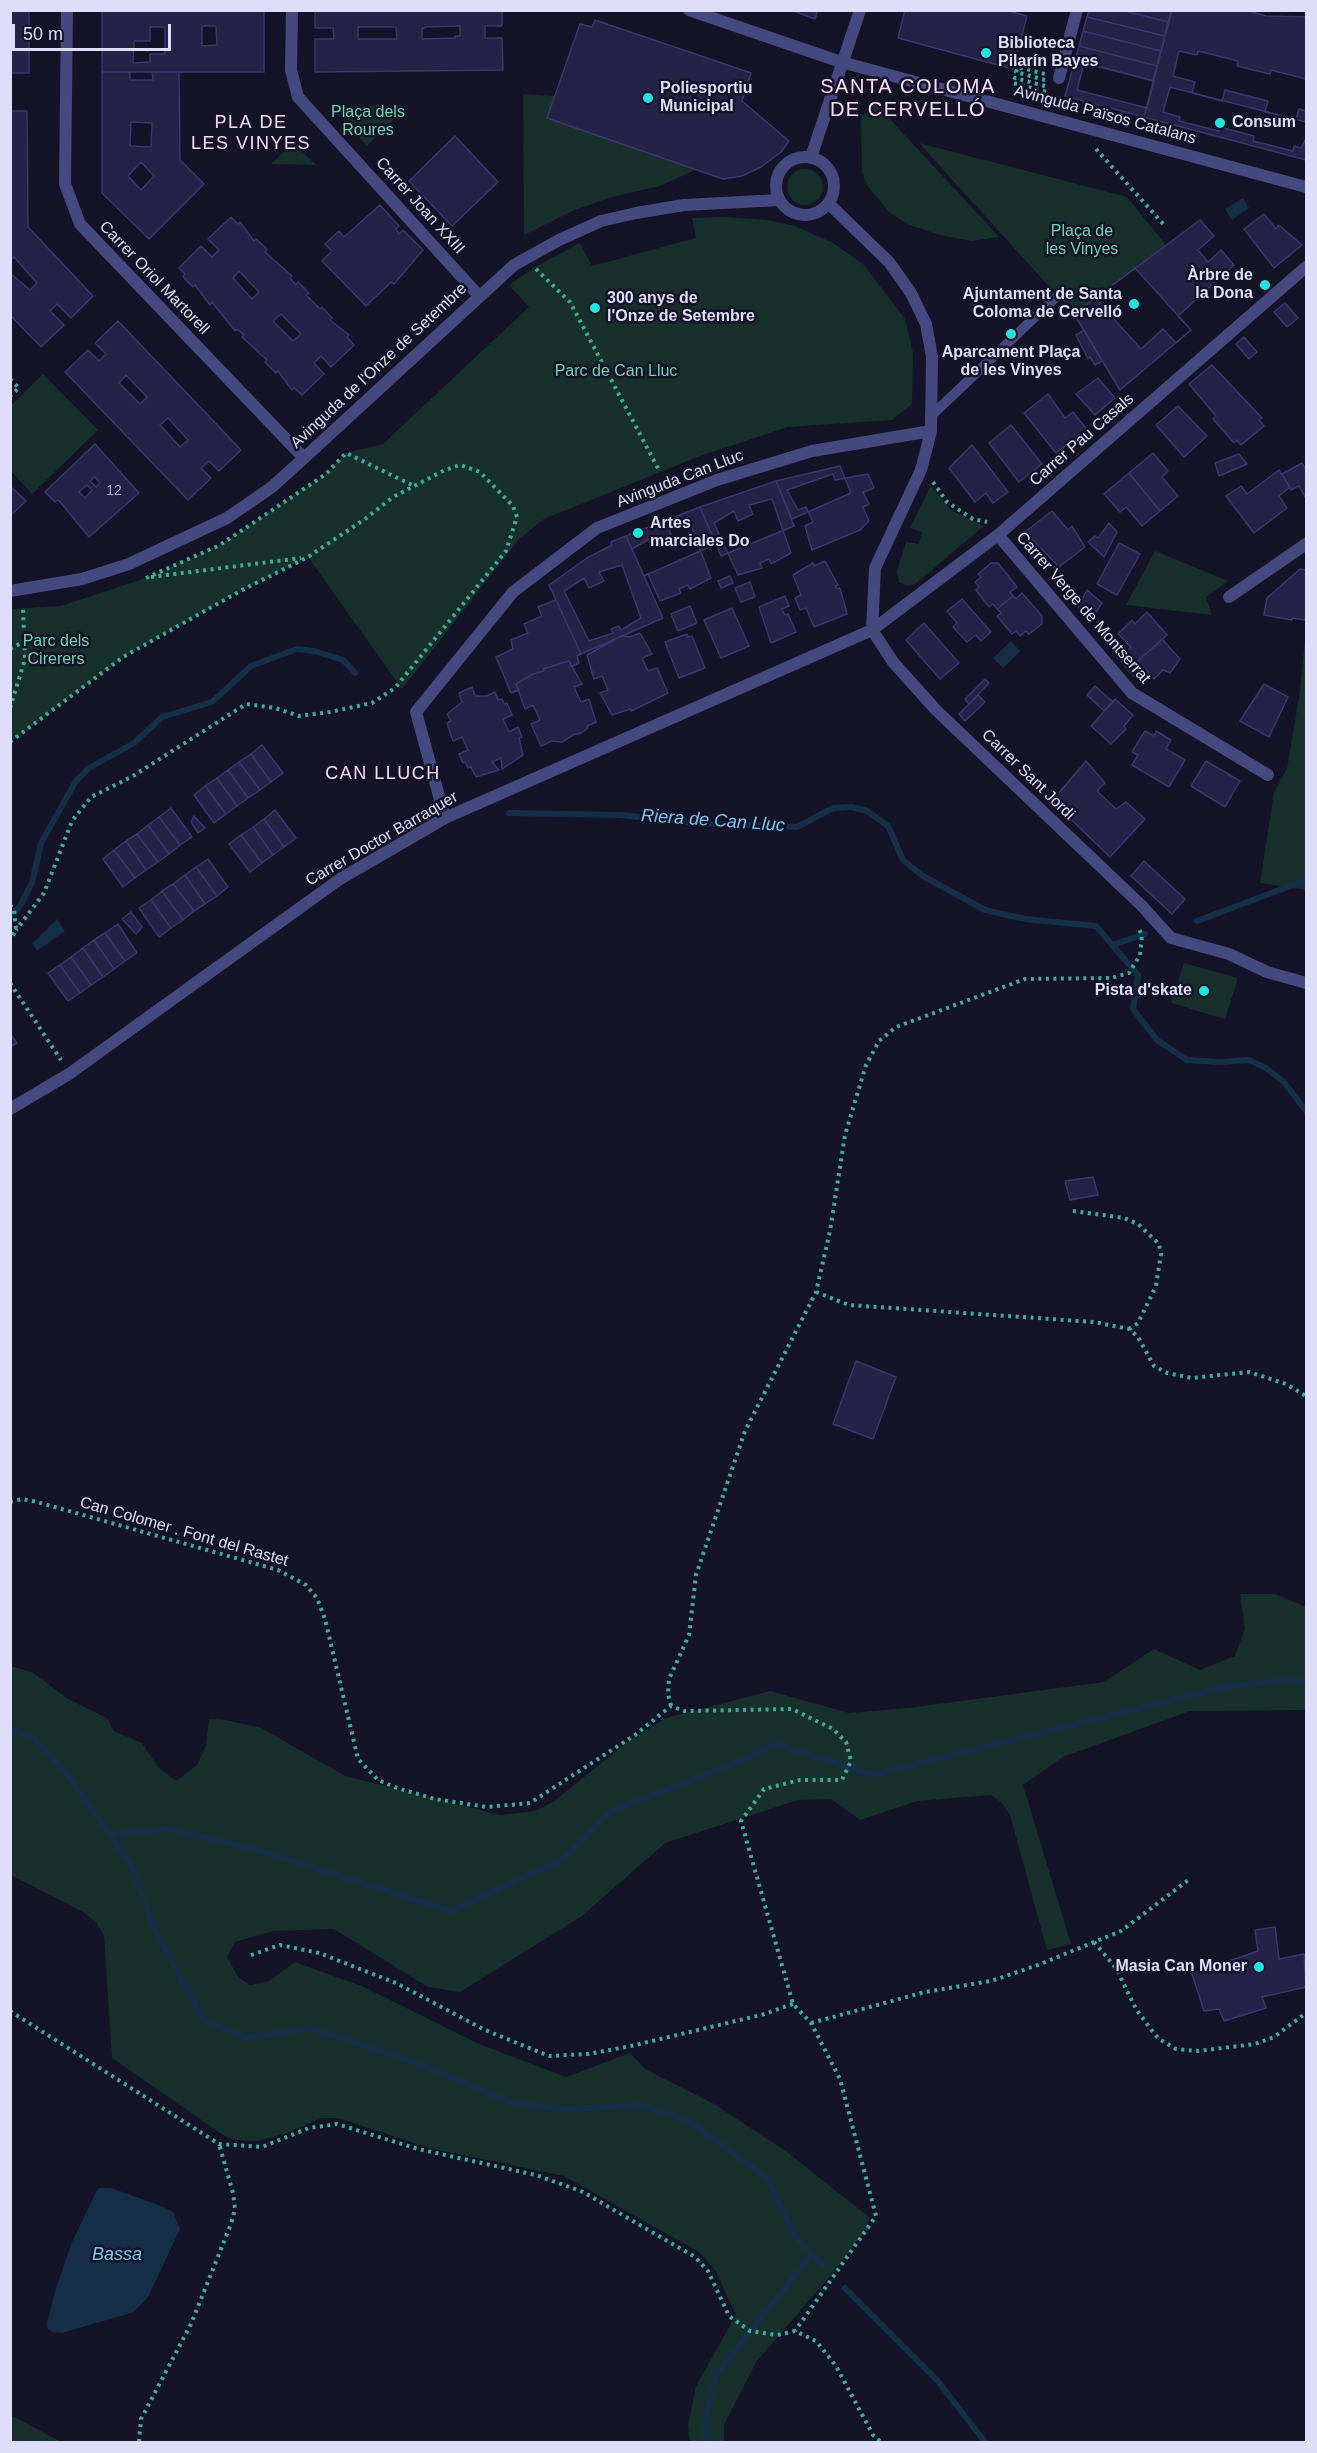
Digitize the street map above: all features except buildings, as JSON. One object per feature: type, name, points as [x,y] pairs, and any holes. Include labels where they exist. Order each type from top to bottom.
[{"type":"street","name":"Carrer Oriol Martorell","points":[[67,10],[65,184],[80,224],[304,458]]},
{"type":"street","name":"Carrer Joan XXIII","points":[[292,10],[291,70],[298,97],[478,296]]},
{"type":"street","name":"Avinguda Països Catalans","points":[[689,10],[841,62],[1306,187]]},
{"type":"street","points":[[811,157],[860,10]]},
{"type":"street","points":[[1059,78],[1077,11]]},
{"type":"street","points":[[811,157],[820,160],[832,175],[835,185],[828,204],[812,214],[803,215],[785,208],[779,200],[776,181],[784,165],[792,159],[811,157]]},
{"type":"street","name":"Avinguda de l'Onze de Setembre","points":[[10,591],[82,579],[129,564],[178,543],[226,518],[272,487],[514,265],[601,221],[684,205],[779,200]]},
{"type":"street","points":[[828,204],[889,262],[911,293],[926,324],[933,357],[931,431],[921,470],[875,568],[872,630]]},
{"type":"street","name":"Carrer Pau Casals","points":[[872,630],[998,535],[1306,267]]},
{"type":"street","name":"Avinguda Can Lluc","points":[[445,818],[416,712],[513,592],[597,528],[717,480],[812,451],[931,431]]},
{"type":"street","name":"Carrer Verge de Montserrat","points":[[998,535],[1132,693],[1268,775]]},
{"type":"street","points":[[1229,597],[1306,544]]},
{"type":"street","name":"Carrer Doctor Barraquer","points":[[10,1109],[69,1074],[340,879],[445,818],[872,630]]},
{"type":"street","name":"Carrer Sant Jordi","points":[[872,630],[893,662],[936,710],[1141,905],[1170,938],[1229,954],[1267,972],[1306,983]]},
{"type":"lane","points":[[930,417],[1055,298]]},
{"type":"path","points":[[1046,97],[1047,92],[1013,82],[1015,78],[1048,87],[1050,82],[1016,72],[1018,67],[1059,78]]},
{"type":"path","points":[[1096,149],[1166,226]]},
{"type":"path","points":[[535,267],[570,302],[660,472]]},
{"type":"path","points":[[10,378],[19,388],[10,396]]},
{"type":"path","points":[[346,453],[412,485]]},
{"type":"path","points":[[10,742],[123,657],[242,590],[308,557],[412,485],[460,465],[480,472],[513,506],[517,517],[506,551],[395,688],[372,703],[298,716],[275,708],[246,704],[133,776],[91,797],[72,821],[44,892],[10,940]]},
{"type":"path","points":[[931,477],[946,502],[974,519],[991,523]]},
{"type":"path","points":[[146,578],[308,557]]},
{"type":"path","points":[[10,708],[26,659],[23,606]]},
{"type":"path","points":[[10,650],[25,641]]},
{"type":"path","points":[[10,905],[14,909],[16,930]]},
{"type":"path","points":[[795,2331],[876,2216],[847,2098],[840,2079],[811,2023],[793,2004],[741,1821],[764,1789],[800,1780],[842,1780],[851,1761],[846,1742],[833,1729],[792,1709],[684,1711],[670,1706],[669,1679],[689,1635],[696,1575],[745,1431],[816,1292],[830,1231],[845,1135],[866,1065],[879,1041],[896,1027],[1025,979],[1110,978],[1129,973],[1140,955],[1142,935],[1137,924],[1141,905]]},
{"type":"path","points":[[10,983],[69,1074]]},
{"type":"path","points":[[1073,1211],[1125,1218],[1138,1224],[1159,1244],[1161,1254],[1156,1286],[1138,1323],[1129,1329]]},
{"type":"path","points":[[816,1292],[849,1305],[1094,1322],[1129,1329],[1138,1337],[1154,1366],[1167,1373],[1192,1378],[1249,1372],[1286,1384],[1306,1396]]},
{"type":"path","name":"Can Colomer . Font del Rastet","points":[[10,1502],[22,1499],[37,1502],[278,1570],[306,1585],[317,1598],[325,1619],[358,1759],[378,1780],[397,1788],[435,1799],[487,1807],[530,1803],[635,1735],[670,1706]]},
{"type":"path","points":[[811,2023],[925,1992],[991,1981],[1038,1965],[1121,1931],[1191,1878]]},
{"type":"path","points":[[1094,1942],[1116,1968],[1136,2009],[1153,2032],[1159,2039],[1176,2049],[1198,2051],[1255,2044],[1274,2037],[1306,2013]]},
{"type":"path","points":[[251,1955],[280,1945],[320,1953],[396,1983],[485,2030],[549,2056],[588,2054],[631,2046],[761,2015],[793,2004]]},
{"type":"path","points":[[10,2011],[219,2144],[261,2147],[309,2128],[337,2124],[418,2150],[560,2181],[695,2257],[708,2271],[729,2316],[750,2331],[777,2335],[795,2331],[816,2341],[836,2366],[873,2435],[881,2442]]},
{"type":"path","points":[[139,2442],[141,2419],[191,2324],[231,2224],[235,2209],[233,2193],[219,2144]]},
{"type":"green space","points":[[523,94],[555,96],[548,118],[695,170],[660,186],[612,197],[572,211],[524,235]]},
{"type":"green space","points":[[875,103],[999,237],[971,241],[940,235],[907,224],[889,212],[867,185],[862,173],[861,117]]},
{"type":"green space","name":"Plaça dels Roures","points":[[408,105],[367,146],[330,106]]},
{"type":"green space","name":"Plaça dels Roures","points":[[293,143],[316,165],[271,164]]},
{"type":"green space","name":"Plaça de les Vinyes","points":[[919,143],[1127,197],[1166,245],[1074,314]]},
{"type":"green space","points":[[805,169],[818,174],[823,187],[818,200],[805,205],[792,200],[787,187],[792,174]]},
{"type":"green space","name":"Parc de Can Lluc","points":[[724,217],[767,220],[795,226],[833,243],[863,264],[905,319],[913,353],[912,404],[892,420],[788,427],[700,456],[544,519],[519,539],[402,689],[308,557],[242,590],[123,657],[11,742],[11,609],[61,606],[146,578],[220,545],[326,474],[346,453],[383,444],[529,307],[509,285],[535,267],[580,243],[592,266],[696,238],[692,218]]},
{"type":"green space","points":[[43,374],[98,430],[32,494],[11,471],[11,406]]},
{"type":"green space","points":[[931,486],[951,510],[984,526],[915,584],[907,586],[899,582],[897,571],[906,542],[919,544],[922,532],[910,528]]},
{"type":"green space","points":[[1155,551],[1228,581],[1206,597],[1212,615],[1126,605]]},
{"type":"green space","points":[[1306,629],[1306,890],[1260,883],[1274,792],[1287,769],[1300,691]]},
{"type":"green space","name":"Pista d'skate","points":[[1184,963],[1238,978],[1225,1019],[1171,1003]]},
{"type":"green space","points":[[1240,1594],[1275,1594],[1306,1607],[1306,1710],[1190,1711],[1063,1757],[1023,1785],[1071,1944],[1047,1950],[1010,1815],[1001,1802],[991,1795],[917,1801],[860,1820],[831,1799],[798,1800],[665,1843],[582,1916],[460,1992],[428,1987],[334,1929],[273,1931],[235,1942],[227,1957],[238,1977],[250,1985],[269,1981],[295,1962],[364,1987],[479,2044],[566,2077],[630,2053],[645,2069],[714,2104],[787,2152],[869,2217],[867,2228],[837,2268],[756,2362],[724,2425],[724,2442],[690,2442],[688,2426],[696,2386],[736,2315],[715,2270],[699,2252],[564,2176],[429,2148],[338,2118],[322,2118],[284,2134],[258,2141],[233,2140],[223,2135],[112,2058],[104,1936],[96,1922],[83,1912],[11,1875],[11,1666],[32,1672],[68,1699],[107,1718],[114,1731],[142,1743],[158,1767],[176,1781],[197,1765],[206,1745],[209,1719],[226,1720],[261,1728],[345,1776],[500,1815],[535,1811],[553,1802],[630,1740],[666,1718],[770,1691],[849,1713],[908,1708],[1104,1682],[1154,1649],[1200,1670],[1235,1656],[1245,1629]]},
{"type":"green space","points":[[11,2415],[61,2442],[11,2442]]},
{"type":"water","points":[[1243,198],[1249,208],[1232,220],[1225,209]]},
{"type":"water","points":[[1011,641],[1020,651],[1003,668],[993,658]]},
{"type":"water","points":[[57,919],[65,931],[37,951],[32,944]]},
{"type":"water","name":"Bassa","points":[[98,2188],[111,2188],[164,2207],[173,2212],[180,2229],[148,2297],[134,2312],[62,2333],[53,2332],[48,2329],[47,2323],[56,2288],[72,2242]]},
{"type":"waterway","name":"Riera de Can Lluc","points":[[10,916],[20,906],[32,883],[41,843],[76,781],[89,768],[134,743],[162,717],[212,702],[251,666],[297,649],[314,651],[343,660],[355,673]]},
{"type":"waterway","name":"Riera de Can Lluc","points":[[509,813],[620,815],[698,823],[797,827],[833,808],[852,807],[867,811],[888,826],[903,860],[923,876],[985,910],[1025,919],[1096,926],[1138,975],[1133,1009],[1157,1040],[1187,1060],[1219,1062],[1249,1060],[1266,1068],[1284,1082],[1306,1111]]},
{"type":"waterway","points":[[1197,921],[1306,880]]},
{"type":"waterway","points":[[1112,945],[1145,934]]},
{"type":"waterway","points":[[109,1835],[167,1829],[254,1849],[451,1911],[565,1858],[611,1811],[748,1758],[776,1744],[873,1775],[1219,1688],[1290,1679],[1306,1683]]},
{"type":"waterway","points":[[10,1729],[34,1738],[65,1771],[131,1866],[153,1925],[202,2019],[246,2038],[310,2028],[419,2064],[515,2104],[568,2109],[641,2105],[689,2121],[767,2178],[795,2237],[823,2265]]},
{"type":"waterway","points":[[705,2442],[706,2415],[716,2375],[812,2254]]},
{"type":"waterway","points":[[845,2288],[937,2380],[985,2442]]},
{"type":"place","name":"Biblioteca Pilarín Bayes","points":[[986,53]]},
{"type":"place","name":"Poliesportiu Municipal","points":[[648,98]]},
{"type":"place","name":"Consum","points":[[1220,123]]},
{"type":"place","name":"Àrbre de la Dona","points":[[1265,285]]},
{"type":"place","name":"Ajuntament de Santa Coloma de Cervelló","points":[[1134,304]]},
{"type":"place","name":"300 anys de l'Onze de Setembre","points":[[595,308]]},
{"type":"place","name":"Aparcament Plaça de les Vinyes","points":[[1011,334]]},
{"type":"place","name":"Artes marciales Do","points":[[638,533]]},
{"type":"place","name":"Pista d'skate","points":[[1204,991]]},
{"type":"place","name":"Masia Can Moner","points":[[1259,1967]]},
{"type":"district","name":"SANTA COLOMA DE CERVELLÓ","points":[[908,98]]},
{"type":"district","name":"PLA DE LES VINYES","points":[[251,133]]},
{"type":"district","name":"CAN LLUCH","points":[[383,774]]},
{"type":"park label","name":"Parc dels Cirerers","points":[[56,651]]}]
